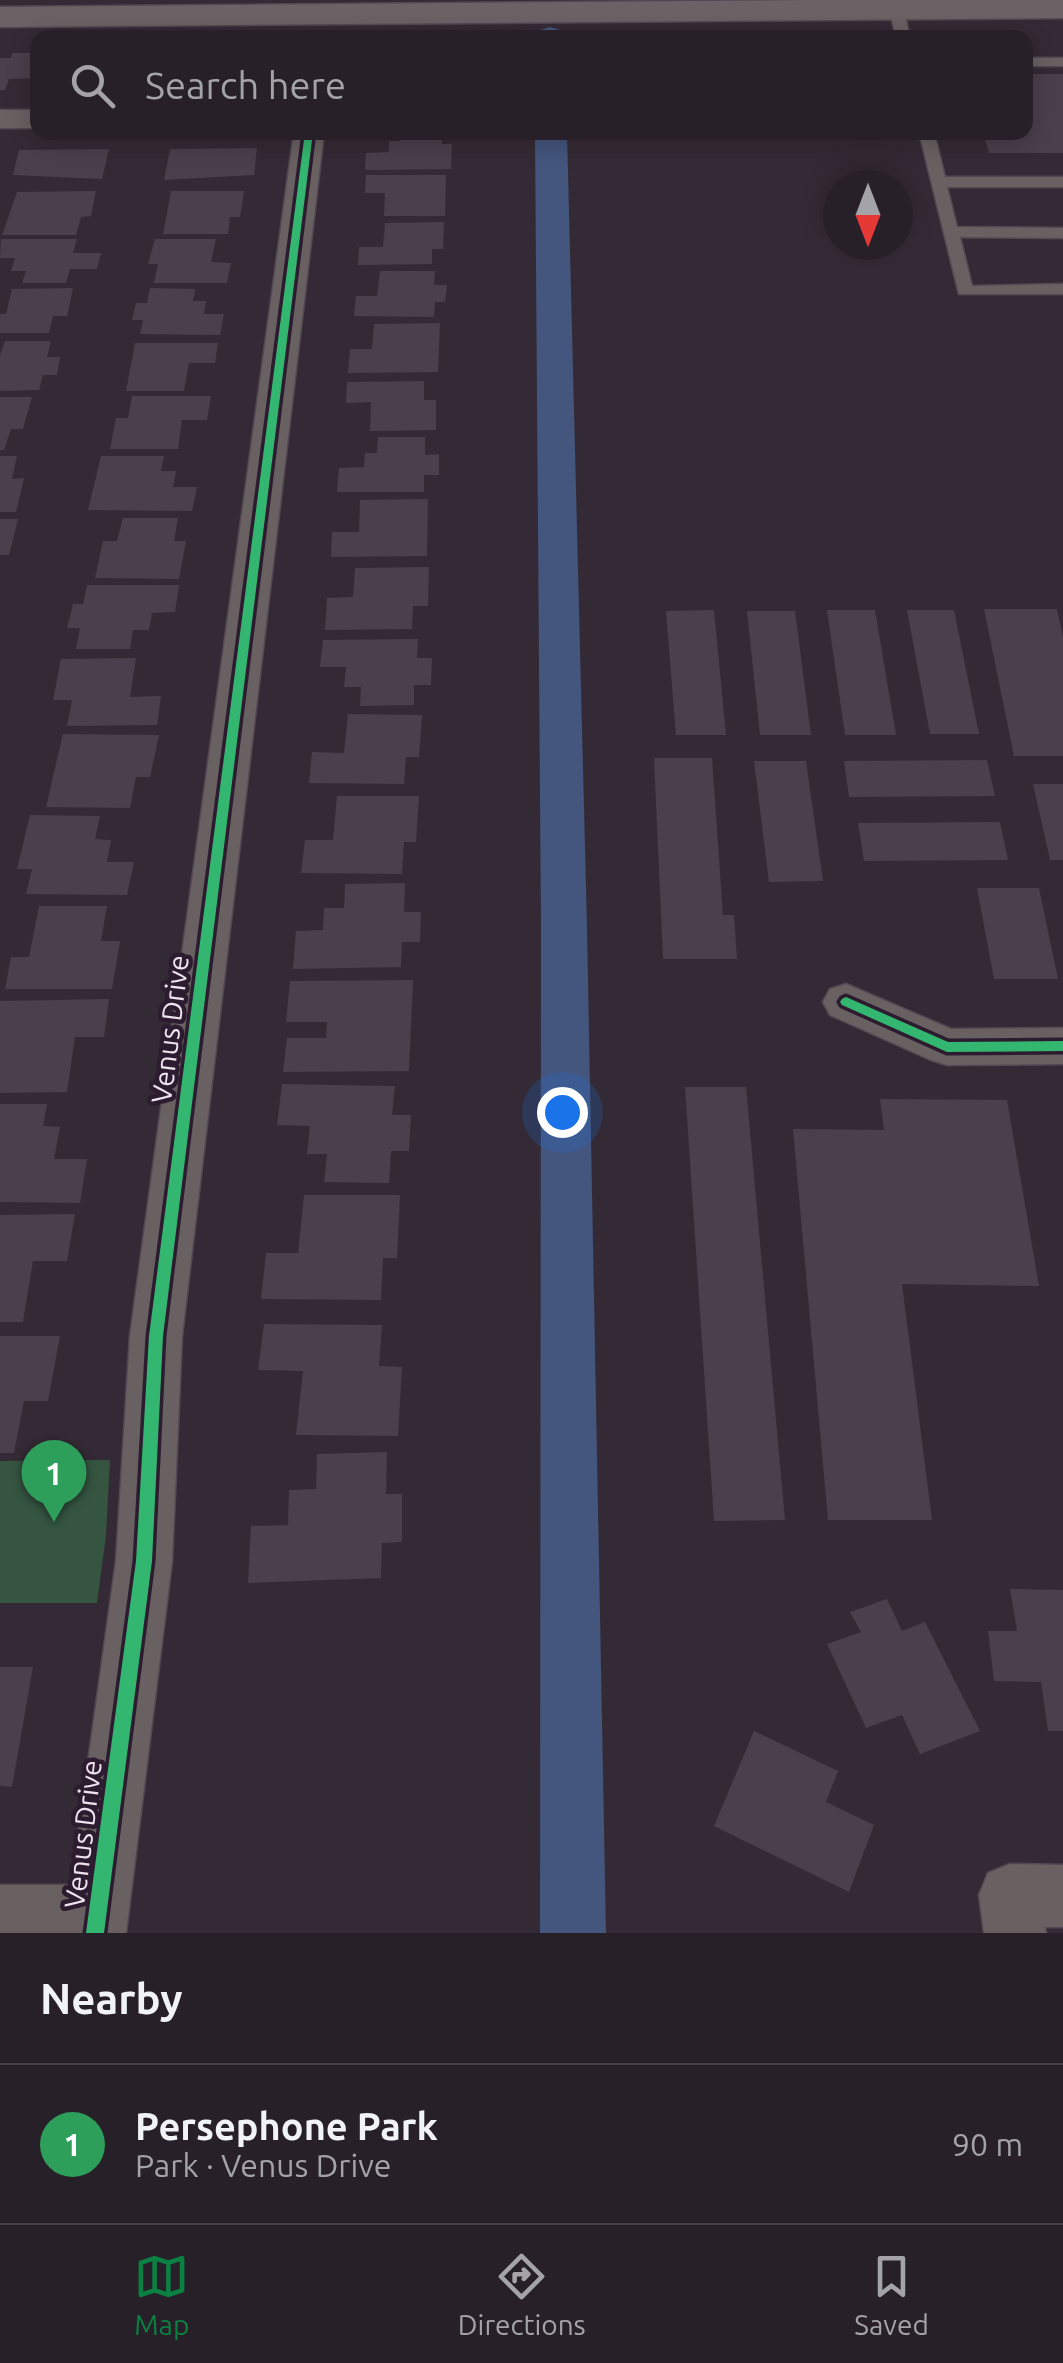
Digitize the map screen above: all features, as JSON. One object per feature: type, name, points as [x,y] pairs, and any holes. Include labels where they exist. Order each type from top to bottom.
[{"type":"main road","points":[[0,18],[493,8],[900,24],[962,6],[1063,8]]},
{"type":"street","points":[[0,119],[30,119]]},
{"type":"street","name":"Venus Drive","points":[[96,1924],[144,1561],[156,1336],[308,140]]},
{"type":"street","points":[[846,1002],[947,1048],[1063,1046]]},
{"type":"street","points":[[0,1916],[96,1924]]},
{"type":"lane","points":[[1033,62],[1063,62]]},
{"type":"lane","points":[[928,140],[965,290],[1063,289]]},
{"type":"lane","points":[[938,182],[1063,182]]},
{"type":"lane","points":[[951,232],[1063,233]]},
{"type":"green space","points":[[110,1460],[97,1603],[0,1603],[0,1461]]},
{"type":"building","points":[[12,53],[30,53],[30,78],[9,79],[5,90],[0,90],[0,58],[11,58]]},
{"type":"building","points":[[1033,74],[1063,74],[1063,153],[989,153],[985,140],[1033,140]]},
{"type":"building","points":[[442,140],[442,144],[452,144],[451,169],[365,170],[366,153],[389,152],[389,141]]},
{"type":"building","points":[[257,148],[254,175],[164,180],[170,149]]},
{"type":"building","points":[[109,149],[102,179],[13,175],[19,150]]},
{"type":"building","points":[[366,175],[446,175],[445,216],[384,216],[385,193],[365,193]]},
{"type":"building","points":[[96,191],[91,216],[81,217],[76,235],[2,235],[17,192]]},
{"type":"building","points":[[171,191],[244,191],[240,217],[230,217],[228,234],[163,234]]},
{"type":"building","points":[[444,222],[443,249],[432,249],[432,264],[358,265],[359,247],[383,247],[385,223]]},
{"type":"building","points":[[1,239],[77,239],[73,253],[101,253],[97,269],[70,269],[66,283],[22,283],[26,271],[11,271],[15,258],[0,258]]},
{"type":"building","points":[[155,239],[216,239],[211,262],[231,263],[227,283],[154,283],[158,264],[148,264]]},
{"type":"building","points":[[380,271],[435,271],[434,285],[447,285],[445,302],[435,302],[434,317],[354,316],[356,296],[377,296]]},
{"type":"building","points":[[73,288],[67,316],[53,316],[49,333],[0,333],[0,314],[6,314],[12,289]]},
{"type":"building","points":[[150,288],[195,289],[193,301],[206,301],[204,314],[224,314],[220,335],[140,334],[143,320],[132,320],[136,303],[147,303]]},
{"type":"building","points":[[440,323],[438,372],[348,373],[350,349],[372,349],[374,324]]},
{"type":"building","points":[[5,341],[51,341],[47,357],[60,357],[57,375],[43,375],[39,390],[0,391],[0,355]]},
{"type":"building","points":[[135,343],[218,343],[215,363],[189,363],[184,391],[126,391]]},
{"type":"building","points":[[424,381],[424,400],[436,400],[436,430],[370,431],[371,402],[346,403],[347,382]]},
{"type":"building","points":[[132,396],[211,396],[207,420],[182,420],[178,449],[110,449],[116,418],[128,418]]},
{"type":"building","points":[[0,397],[32,397],[23,429],[11,429],[4,450],[0,450]]},
{"type":"building","points":[[378,437],[425,437],[425,455],[439,454],[439,475],[424,475],[424,492],[337,492],[339,468],[364,467],[365,453],[377,453]]},
{"type":"building","points":[[0,456],[17,456],[12,479],[24,478],[16,512],[0,512]]},
{"type":"building","points":[[101,456],[164,456],[161,471],[176,471],[173,487],[197,487],[192,511],[88,510]]},
{"type":"building","points":[[428,499],[427,556],[331,557],[332,532],[359,532],[360,500]]},
{"type":"building","points":[[123,518],[178,518],[174,541],[186,541],[179,579],[95,578],[103,541],[117,541]]},
{"type":"building","points":[[0,519],[18,519],[9,555],[0,555]]},
{"type":"building","points":[[429,567],[428,606],[413,606],[412,629],[325,630],[327,598],[353,597],[355,568]]},
{"type":"building","points":[[87,585],[179,585],[175,612],[152,613],[149,630],[133,630],[130,649],[76,649],[80,628],[67,628],[73,604],[83,604]]},
{"type":"building","points":[[984,609],[1057,609],[1063,637],[1063,756],[1014,756]]},
{"type":"building","points":[[714,610],[726,735],[676,735],[666,611]]},
{"type":"building","points":[[827,610],[875,610],[896,735],[845,735]]},
{"type":"building","points":[[907,610],[954,610],[979,734],[930,734]]},
{"type":"building","points":[[747,611],[795,611],[811,735],[760,735]]},
{"type":"building","points":[[418,639],[417,658],[432,658],[431,685],[414,685],[414,705],[360,706],[361,687],[344,687],[346,667],[320,667],[323,640]]},
{"type":"building","points":[[136,658],[130,697],[161,696],[157,725],[67,726],[72,700],[53,700],[61,659]]},
{"type":"building","points":[[348,714],[422,715],[419,757],[406,757],[404,784],[309,783],[312,752],[344,753]]},
{"type":"building","points":[[63,734],[159,735],[150,777],[136,777],[130,808],[46,807]]},
{"type":"building","points":[[654,758],[712,758],[723,915],[734,915],[737,959],[663,959]]},
{"type":"building","points":[[987,760],[995,796],[849,797],[844,761]]},
{"type":"building","points":[[754,761],[806,761],[823,881],[769,882]]},
{"type":"building","points":[[1033,784],[1063,784],[1063,860],[1050,860]]},
{"type":"building","points":[[337,796],[419,796],[416,842],[404,842],[402,874],[301,873],[305,840],[333,840]]},
{"type":"building","points":[[30,815],[100,816],[95,839],[111,840],[107,862],[134,862],[127,895],[26,894],[32,869],[17,869]]},
{"type":"building","points":[[1000,822],[1008,860],[864,861],[858,823]]},
{"type":"building","points":[[405,883],[404,912],[421,912],[420,942],[402,942],[401,967],[293,969],[296,931],[323,930],[324,908],[344,908],[345,884]]},
{"type":"building","points":[[977,888],[1039,888],[1058,979],[994,979]]},
{"type":"building","points":[[39,906],[107,906],[101,941],[120,941],[112,989],[5,989],[11,957],[29,957]]},
{"type":"building","points":[[413,980],[409,1071],[283,1072],[287,1038],[326,1038],[327,1022],[286,1022],[290,981]]},
{"type":"building","points":[[109,999],[104,1037],[75,1037],[67,1092],[0,1093],[0,1001]]},
{"type":"building","points":[[282,1084],[395,1086],[392,1115],[411,1115],[409,1151],[391,1151],[389,1183],[324,1182],[327,1154],[307,1154],[310,1126],[277,1125]]},
{"type":"building","points":[[685,1087],[746,1087],[785,1520],[714,1521]]},
{"type":"building","points":[[880,1099],[1007,1100],[1039,1286],[902,1284],[932,1520],[828,1520],[793,1129],[884,1130]]},
{"type":"building","points":[[0,1104],[47,1104],[43,1126],[60,1127],[54,1159],[87,1159],[80,1203],[0,1202]]},
{"type":"building","points":[[304,1195],[400,1195],[397,1258],[383,1258],[381,1300],[261,1299],[266,1253],[298,1253]]},
{"type":"building","points":[[75,1214],[67,1261],[33,1261],[23,1322],[0,1322],[0,1215]]},
{"type":"building","points":[[264,1324],[382,1325],[379,1366],[402,1367],[398,1436],[296,1435],[303,1371],[258,1370]]},
{"type":"building","points":[[0,1336],[60,1336],[48,1401],[24,1401],[14,1453],[0,1453]]},
{"type":"building","points":[[387,1452],[386,1494],[402,1494],[402,1542],[382,1543],[381,1578],[248,1583],[251,1526],[288,1525],[289,1490],[316,1489],[317,1454]]},
{"type":"building","points":[[1010,1589],[1063,1590],[1063,1731],[1048,1731],[1041,1682],[994,1681],[988,1631],[1017,1631]]},
{"type":"building","points":[[887,1599],[902,1631],[925,1622],[980,1731],[920,1754],[902,1715],[866,1728],[827,1644],[861,1632],[850,1612]]},
{"type":"building","points":[[0,1667],[33,1667],[12,1787],[0,1786]]},
{"type":"building","points":[[754,1731],[838,1771],[826,1802],[874,1825],[849,1892],[714,1826]]},
{"type":"waterway","points":[[551,140],[564,927],[573,1933]]},
{"type":"cycle path","points":[[95,1933],[144,1561],[156,1336],[308,140]]},
{"type":"cycle path","points":[[846,1002],[947,1047],[1063,1046]]},
{"type":"place","name":"Persephone Park","points":[[54,1522]]}]
